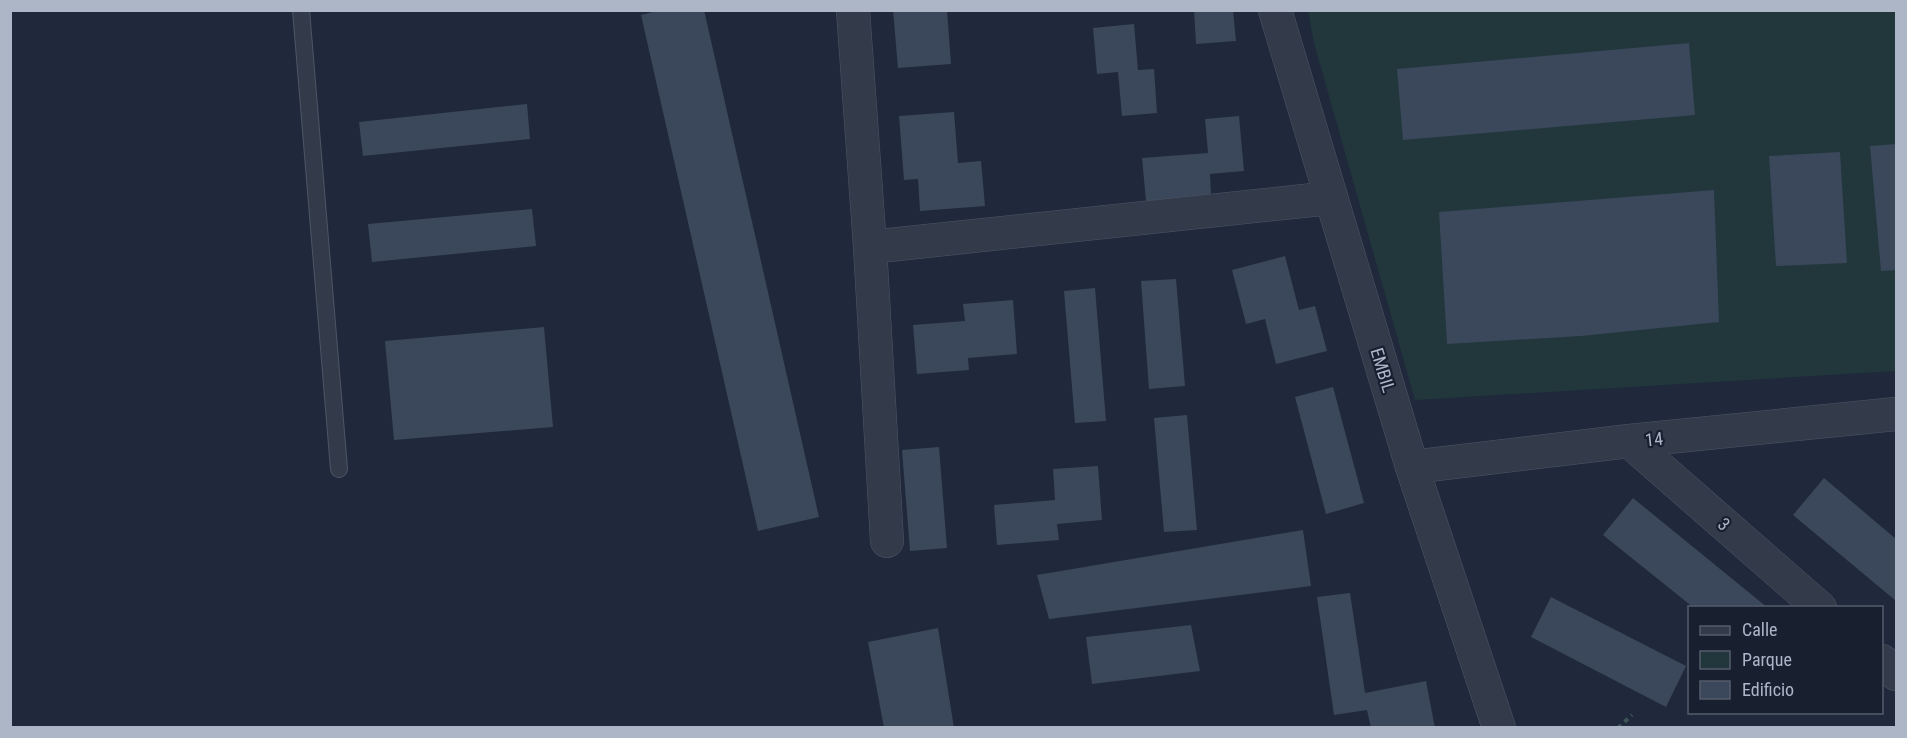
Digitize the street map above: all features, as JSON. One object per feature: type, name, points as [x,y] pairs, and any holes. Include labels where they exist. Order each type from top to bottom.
[{"type":"street","points":[[853,10],[870,247],[887,541]]},
{"type":"street","name":"EMBIL","points":[[1275,10],[1412,467],[1499,728]]},
{"type":"street","points":[[870,247],[1331,198]]},
{"type":"street","name":"14","points":[[1412,467],[1629,441],[1896,414]]},
{"type":"street","name":"3","points":[[1629,441],[1818,606]]},
{"type":"street","points":[[1883,663],[1896,674]]},
{"type":"lane","points":[[301,10],[339,469]]},
{"type":"path","points":[[1618,728],[1632,715]]},
{"type":"green space","points":[[1308,11],[1896,11],[1896,371],[1415,400],[1314,43]]},
{"type":"building","points":[[661,10],[704,10],[819,517],[758,531],[641,15]]},
{"type":"building","points":[[893,10],[947,10],[951,64],[898,68]]},
{"type":"building","points":[[1194,10],[1233,10],[1236,41],[1196,44]]},
{"type":"building","points":[[1134,24],[1138,70],[1154,69],[1157,113],[1122,116],[1118,72],[1097,74],[1093,28]]},
{"type":"building","points":[[1689,43],[1695,115],[1403,140],[1397,69]]},
{"type":"building","points":[[527,104],[530,139],[363,156],[359,122]]},
{"type":"building","points":[[954,112],[958,163],[981,161],[985,206],[920,211],[918,179],[904,180],[899,116]]},
{"type":"building","points":[[1239,116],[1244,171],[1210,174],[1211,196],[1146,201],[1142,158],[1208,153],[1205,119]]},
{"type":"building","points":[[1896,144],[1896,270],[1881,271],[1870,146]]},
{"type":"building","points":[[1840,152],[1847,263],[1776,266],[1769,156]]},
{"type":"building","points":[[1714,190],[1719,322],[1581,336],[1447,344],[1439,212]]},
{"type":"building","points":[[532,209],[536,246],[372,262],[368,224]]},
{"type":"building","points":[[1285,256],[1299,310],[1315,306],[1327,351],[1276,364],[1265,319],[1246,324],[1232,270]]},
{"type":"building","points":[[1176,279],[1185,386],[1149,389],[1141,281]]},
{"type":"building","points":[[1095,288],[1106,421],[1075,423],[1064,291]]},
{"type":"building","points":[[1013,300],[1017,354],[968,358],[969,370],[917,374],[913,325],[965,321],[963,304]]},
{"type":"building","points":[[544,327],[553,427],[394,440],[385,341]]},
{"type":"building","points":[[1333,387],[1364,503],[1326,514],[1295,397]]},
{"type":"building","points":[[1187,415],[1197,530],[1164,532],[1154,418]]},
{"type":"building","points":[[939,447],[947,548],[910,551],[902,450]]},
{"type":"building","points":[[1098,466],[1102,520],[1057,524],[1059,540],[997,545],[994,505],[1055,500],[1053,469]]},
{"type":"building","points":[[1824,478],[1896,539],[1896,601],[1793,515]]},
{"type":"building","points":[[1633,498],[1766,606],[1692,606],[1603,535]]},
{"type":"building","points":[[1303,530],[1311,586],[1049,619],[1037,575]]},
{"type":"building","points":[[1350,593],[1365,693],[1426,681],[1435,728],[1371,728],[1367,710],[1334,715],[1317,597]]},
{"type":"building","points":[[1551,597],[1686,666],[1666,707],[1531,637]]},
{"type":"building","points":[[1191,625],[1200,671],[1092,684],[1086,637]]},
{"type":"building","points":[[938,628],[954,728],[884,728],[868,642]]}]
